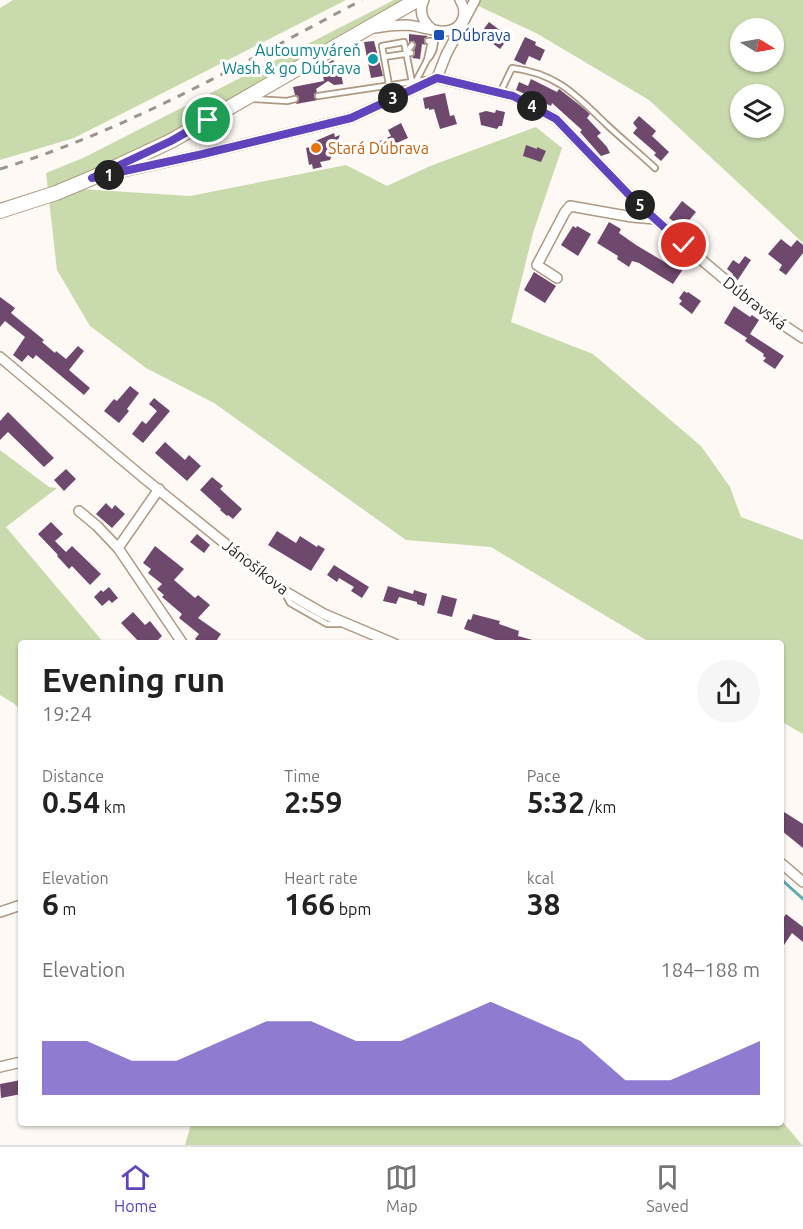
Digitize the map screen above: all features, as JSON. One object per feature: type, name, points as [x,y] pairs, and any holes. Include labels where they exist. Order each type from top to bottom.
[{"type":"main road","points":[[0,211],[56,193],[171,141],[417,0]]},
{"type":"street","points":[[424,0],[421,8],[422,15],[426,24],[436,31],[454,29],[474,0]]},
{"type":"street","points":[[92,178],[351,118],[437,78],[465,12],[459,0]]},
{"type":"street","points":[[365,30],[390,25],[410,25],[446,35],[449,47]]},
{"type":"street","name":"Dúbravská","points":[[437,78],[513,96],[556,119],[634,200],[684,245],[761,310],[803,338]]},
{"type":"street","points":[[557,278],[537,265],[570,206],[655,219]]},
{"type":"street","name":"Jánošíkova","points":[[0,357],[284,591],[324,614],[386,640]]},
{"type":"street","points":[[118,548],[159,489]]},
{"type":"street","points":[[79,511],[118,548],[180,640]]},
{"type":"street","points":[[784,866],[803,882]]},
{"type":"street","points":[[0,912],[18,906]]},
{"type":"street","points":[[0,1067],[18,1063]]},
{"type":"lane","points":[[408,38],[404,38],[404,42],[414,82]]},
{"type":"lane","points":[[414,82],[427,60],[429,41]]},
{"type":"lane","points":[[389,85],[382,46],[404,42]]},
{"type":"lane","points":[[408,53],[412,45]]},
{"type":"lane","points":[[384,57],[408,53]]},
{"type":"lane","points":[[500,93],[512,68],[540,74],[565,86],[654,168]]},
{"type":"lane","points":[[318,96],[437,78]]},
{"type":"lane","points":[[244,99],[295,99]]},
{"type":"green space","points":[[13,0],[346,0],[74,138],[0,160],[0,8]]},
{"type":"green space","points":[[394,0],[408,0],[174,132],[65,188],[190,196],[346,165],[387,186],[430,166],[536,127],[562,148],[533,233],[511,322],[593,354],[701,446],[730,487],[741,517],[803,540],[803,734],[784,723],[784,640],[646,640],[491,547],[406,540],[214,403],[146,368],[90,326],[57,270],[46,173],[83,158]]},
{"type":"green space","points":[[476,0],[803,0],[803,243],[649,100],[536,33],[474,4]]},
{"type":"green space","points":[[0,450],[49,487],[57,488],[6,527],[101,640],[18,640],[18,707],[0,695]]},
{"type":"green space","points":[[784,1123],[802,1145],[185,1145],[190,1126],[784,1126]]},
{"type":"building","points":[[489,22],[509,37],[500,49],[480,34]]},
{"type":"building","name":"Autoumyváreň Wash & go Dúbrava","points":[[409,34],[428,36],[424,39],[425,45],[422,44],[420,59],[412,58],[416,45],[414,41],[409,42]]},
{"type":"building","points":[[525,37],[536,42],[535,45],[545,50],[540,61],[529,56],[525,65],[514,60]]},
{"type":"building","name":"Autoumyváreň Wash & go Dúbrava","points":[[374,41],[383,76],[371,78],[364,42]]},
{"type":"building","points":[[333,60],[337,67],[340,67],[343,84],[334,85],[328,81],[316,89],[314,97],[318,100],[296,104],[299,98],[295,95],[293,87],[324,81],[321,67]]},
{"type":"building","points":[[531,79],[557,92],[559,89],[590,114],[587,118],[601,133],[597,136],[610,153],[601,156],[580,132],[582,130],[552,103],[551,106],[516,90],[519,82],[528,86]]},
{"type":"building","points":[[445,93],[450,116],[454,115],[457,124],[440,129],[434,109],[425,109],[423,98]]},
{"type":"building","points":[[496,110],[505,112],[502,126],[497,129],[481,125],[479,113],[486,111],[495,113]]},
{"type":"building","points":[[639,116],[656,131],[652,136],[669,152],[661,161],[654,155],[656,153],[633,133],[637,128],[633,123]]},
{"type":"building","points":[[401,123],[408,138],[381,150],[378,142],[391,136],[388,130]]},
{"type":"building","points":[[334,133],[335,137],[340,135],[330,160],[320,162],[322,167],[313,169],[312,164],[309,165],[306,148],[314,146],[313,142]]},
{"type":"building","points":[[526,145],[546,151],[541,162],[523,156]]},
{"type":"building","points":[[682,201],[696,212],[683,228],[669,218]]},
{"type":"building","points":[[609,222],[621,229],[619,233],[636,245],[673,267],[675,264],[683,269],[673,284],[639,263],[632,261],[629,267],[617,259],[618,256],[597,243]]},
{"type":"building","points":[[573,226],[591,234],[578,256],[561,245]]},
{"type":"building","points":[[781,239],[791,247],[797,240],[803,245],[803,253],[786,275],[779,270],[782,265],[768,254]]},
{"type":"building","points":[[745,256],[751,260],[737,281],[727,269],[733,260],[739,264]]},
{"type":"building","points":[[534,272],[556,286],[545,303],[524,290]]},
{"type":"building","points":[[684,291],[701,301],[692,314],[679,304],[682,301],[679,298]]},
{"type":"building","points":[[0,297],[15,308],[11,313],[44,340],[42,342],[55,353],[56,351],[66,359],[78,346],[84,351],[69,370],[90,388],[84,395],[36,355],[33,359],[28,355],[22,362],[13,355],[25,337],[5,321],[0,327]]},
{"type":"building","points":[[734,306],[759,320],[750,334],[784,356],[775,369],[763,361],[766,358],[764,354],[745,341],[747,338],[724,323]]},
{"type":"building","points":[[130,386],[139,393],[119,423],[104,411],[114,399],[117,401]]},
{"type":"building","points":[[154,398],[170,411],[143,443],[132,434],[142,421],[146,424],[157,411],[149,404]]},
{"type":"building","points":[[8,412],[54,458],[44,467],[8,432],[0,440],[0,421]]},
{"type":"building","points":[[165,442],[185,460],[189,455],[201,466],[187,481],[155,453]]},
{"type":"building","points":[[66,469],[76,479],[64,491],[54,480]]},
{"type":"building","points":[[212,477],[223,486],[220,489],[242,509],[233,519],[220,510],[200,490]]},
{"type":"building","points":[[106,503],[112,509],[115,505],[125,514],[112,528],[96,514]]},
{"type":"building","points":[[51,522],[63,534],[55,541],[66,552],[72,546],[101,574],[90,585],[72,566],[69,569],[38,534]]},
{"type":"building","points":[[277,531],[296,543],[300,536],[317,547],[318,545],[325,549],[311,571],[268,545]]},
{"type":"building","points":[[197,534],[210,545],[204,553],[190,542]]},
{"type":"building","points":[[155,546],[184,569],[174,580],[195,598],[198,595],[210,605],[198,618],[221,634],[217,640],[195,639],[199,634],[179,618],[182,614],[162,597],[164,595],[157,589],[162,584],[148,573],[151,569],[143,563]]},
{"type":"building","points":[[334,565],[369,587],[362,598],[351,591],[354,587],[339,578],[337,582],[327,575]]},
{"type":"building","points":[[388,586],[413,594],[414,590],[427,594],[424,606],[399,597],[396,604],[383,601]]},
{"type":"building","points":[[109,587],[118,598],[112,603],[109,600],[102,606],[94,597],[101,590],[103,592]]},
{"type":"building","points":[[442,595],[457,599],[452,617],[437,613]]},
{"type":"building","points":[[133,612],[145,625],[150,621],[162,636],[158,640],[137,640],[121,623]]},
{"type":"building","points":[[473,614],[500,621],[499,624],[519,631],[518,636],[532,640],[496,640],[464,629],[468,619],[471,620]]},
{"type":"building","points":[[784,812],[803,824],[803,848],[784,833]]},
{"type":"building","points":[[786,914],[803,927],[803,942],[792,933],[784,945],[784,917]]},
{"type":"building","points":[[18,1081],[18,1095],[1,1098],[0,1084]]},
{"type":"waterway","points":[[784,882],[803,899]]},
{"type":"railway","points":[[0,169],[94,135],[140,115],[362,0]]},
{"type":"place","name":"Dúbrava","points":[[439,35]]},
{"type":"place","name":"Autoumyváreň Wash & go Dúbrava","points":[[373,59]]},
{"type":"place","name":"Stará Dúbrava","points":[[316,148]]},
{"type":"route","points":[[208,120],[171,141],[92,178],[351,118],[437,78],[513,96],[556,119],[634,200],[684,245]]}]
